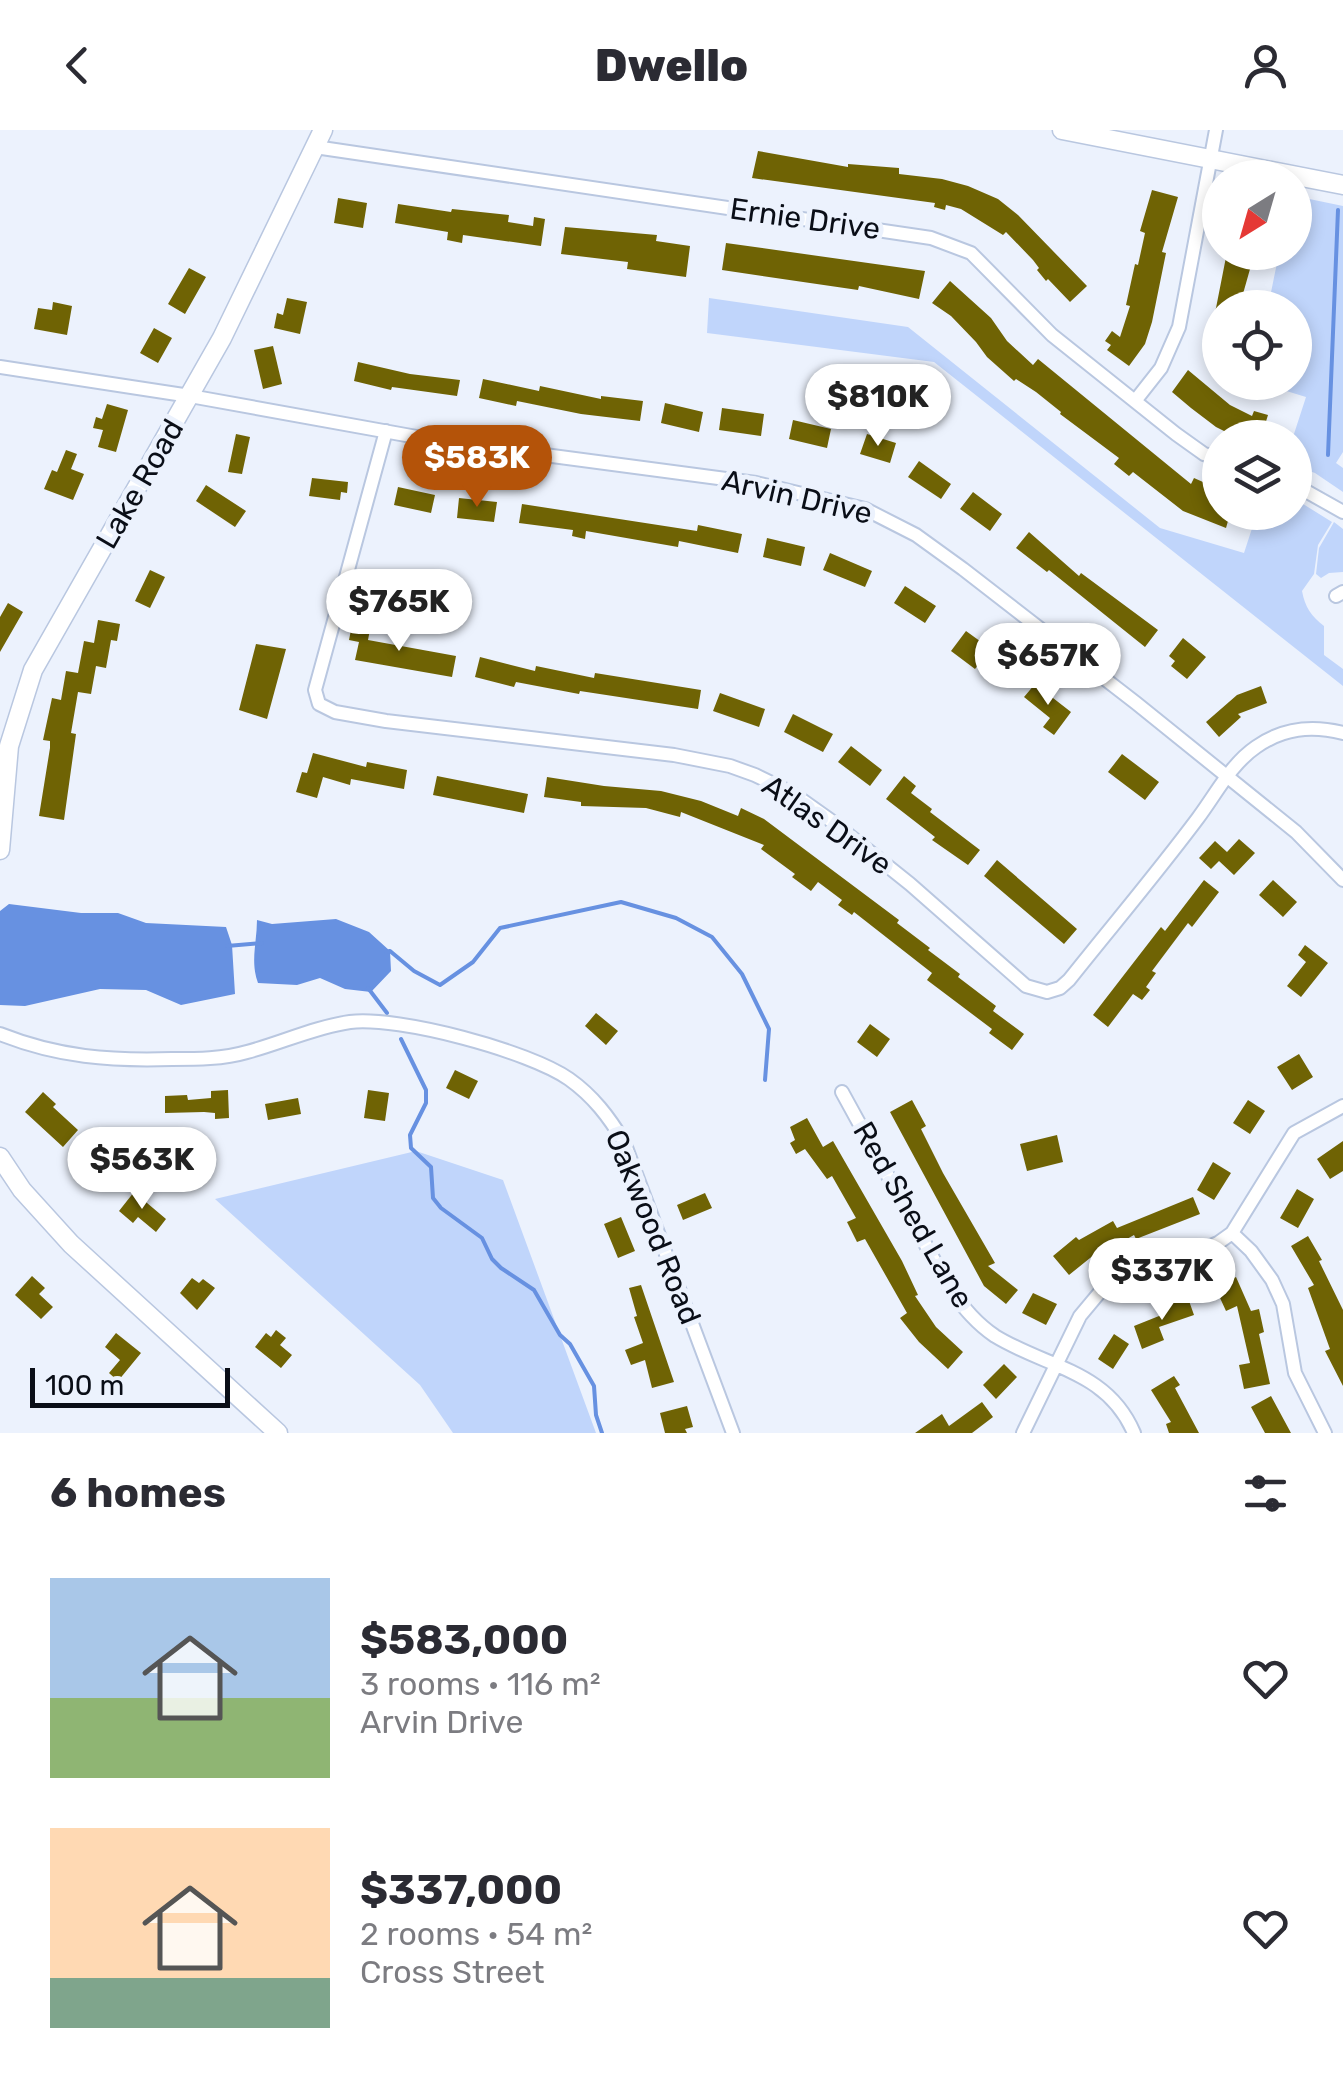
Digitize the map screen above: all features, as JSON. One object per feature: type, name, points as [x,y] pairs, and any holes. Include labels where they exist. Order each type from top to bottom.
[{"type":"street","points":[[1062,130],[1343,185]]},
{"type":"street","points":[[1135,401],[1161,368],[1179,327],[1216,130]]},
{"type":"street","name":"Lake Road","points":[[0,850],[9,746],[33,670],[190,396],[319,139]]},
{"type":"street","name":"Ernie Drive","points":[[319,139],[931,238],[972,253],[1052,335],[1202,452]]},
{"type":"street","name":"Arvin Drive","points":[[0,367],[439,441],[756,482],[865,509],[916,536],[964,569],[1228,776],[1296,832],[1343,880]]},
{"type":"street","name":"Atlas Drive","points":[[386,431],[315,690],[319,704],[335,712],[386,721],[674,755],[756,775],[830,820],[1026,986],[1047,992],[1069,980],[1253,748],[1282,732],[1309,728],[1343,733]]},
{"type":"street","points":[[1312,495],[1343,512]]},
{"type":"street","name":"Oakwood Road","points":[[0,1034],[72,1056],[126,1061],[227,1056],[366,1021],[422,1029],[525,1058],[557,1072],[596,1102],[624,1142],[732,1433]]},
{"type":"street","name":"Red Shed Lane","points":[[842,1092],[950,1291],[964,1309],[998,1338],[1101,1387],[1112,1397],[1134,1433]]},
{"type":"street","points":[[1022,1433],[1080,1316],[1100,1292],[1232,1234],[1294,1133],[1343,1106]]},
{"type":"street","points":[[0,1157],[22,1190],[71,1244],[278,1433]]},
{"type":"street","points":[[1232,1234],[1251,1251],[1277,1292],[1290,1335],[1295,1373],[1325,1433]]},
{"type":"shaded area","points":[[1312,200],[1343,206],[1343,452],[1336,463],[1343,468],[1343,492],[1312,472],[1312,420],[1299,420],[1305,400],[1312,400],[1312,290],[1271,290],[1276,270],[1312,270]]},
{"type":"shaded area","points":[[709,298],[908,327],[1160,528],[1244,553],[1251,530],[1312,530],[1312,510],[1332,522],[1318,545],[1314,574],[1302,591],[1309,611],[1324,626],[1324,655],[1343,669],[1343,686],[934,362],[707,333]]},
{"type":"shaded area","points":[[1334,522],[1343,529],[1343,572],[1321,578],[1316,574],[1319,548]]},
{"type":"shaded area","points":[[416,1151],[503,1180],[596,1433],[453,1433],[420,1385],[215,1199]]},
{"type":"water","points":[[9,904],[81,913],[118,913],[146,923],[226,927],[232,945],[235,994],[181,1005],[146,990],[100,989],[25,1006],[0,1005],[0,911]]},
{"type":"water","points":[[336,919],[369,932],[390,951],[391,971],[371,992],[345,989],[320,978],[297,985],[258,983],[254,960],[257,920],[272,924]]},
{"type":"building","points":[[758,151],[848,167],[899,168],[899,174],[968,186],[998,199],[1018,215],[1087,286],[1070,302],[1046,281],[1033,260],[1006,232],[1003,235],[961,209],[946,205],[945,210],[934,207],[935,203],[752,178]]},
{"type":"building","points":[[1152,190],[1178,197],[1162,252],[1166,253],[1152,322],[1145,344],[1129,366],[1107,350],[1111,345],[1105,341],[1112,331],[1120,337],[1130,306],[1126,305],[1145,233],[1140,231]]},
{"type":"building","points":[[338,198],[367,203],[363,228],[334,223]]},
{"type":"building","points":[[398,204],[509,215],[508,222],[533,226],[534,217],[545,219],[541,246],[463,235],[462,243],[447,240],[448,232],[395,223]]},
{"type":"building","points":[[565,227],[657,235],[656,241],[690,246],[686,277],[627,269],[628,262],[561,254]]},
{"type":"building","points":[[726,243],[925,271],[919,299],[859,286],[858,290],[722,270]]},
{"type":"building","points":[[189,268],[206,277],[185,314],[168,304]]},
{"type":"building","points":[[1223,270],[1250,270],[1244,290],[1220,290]]},
{"type":"building","points":[[950,281],[991,318],[1007,341],[1033,365],[1038,359],[1191,484],[1194,478],[1202,482],[1202,519],[1183,511],[1133,472],[1129,476],[1114,464],[1119,458],[1036,392],[1014,381],[951,316],[932,303]]},
{"type":"building","points":[[287,298],[307,302],[300,334],[274,328],[277,313],[283,315]]},
{"type":"building","points":[[53,302],[72,306],[67,335],[34,329],[38,308],[52,310]]},
{"type":"building","points":[[154,328],[172,338],[158,363],[140,353]]},
{"type":"building","points":[[273,346],[282,384],[263,389],[254,350]]},
{"type":"building","points":[[358,362],[460,380],[457,396],[392,387],[391,390],[354,381]]},
{"type":"building","points":[[1188,370],[1202,382],[1202,400],[1224,400],[1252,416],[1254,411],[1268,415],[1266,420],[1207,420],[1172,392]]},
{"type":"building","points":[[483,379],[539,391],[540,386],[601,399],[643,401],[640,421],[479,398]]},
{"type":"building","points":[[665,403],[703,412],[699,432],[661,423]]},
{"type":"building","points":[[107,404],[128,410],[116,452],[98,447],[103,430],[93,428],[96,417],[102,419]]},
{"type":"building","points":[[722,408],[764,414],[761,436],[719,430]]},
{"type":"building","points":[[793,420],[831,429],[827,448],[789,439]]},
{"type":"building","points":[[236,434],[250,437],[242,474],[228,472]]},
{"type":"building","points":[[867,434],[896,443],[890,463],[860,454]]},
{"type":"building","points":[[66,450],[77,454],[71,469],[84,474],[73,500],[44,489]]},
{"type":"building","points":[[919,461],[951,484],[941,499],[908,477]]},
{"type":"building","points":[[312,478],[348,482],[347,493],[341,492],[340,500],[309,496]]},
{"type":"building","points":[[206,485],[246,511],[235,527],[196,501]]},
{"type":"building","points":[[398,487],[435,495],[431,513],[394,505]]},
{"type":"building","points":[[973,492],[1002,514],[990,531],[960,509]]},
{"type":"building","points":[[459,498],[497,502],[494,522],[457,518]]},
{"type":"building","points":[[522,504],[697,531],[698,525],[742,534],[738,553],[679,541],[678,547],[586,531],[585,539],[572,536],[573,530],[519,523]]},
{"type":"building","points":[[1029,532],[1079,576],[1081,573],[1158,630],[1145,647],[1016,548]]},
{"type":"building","points":[[767,538],[805,547],[801,566],[763,557]]},
{"type":"building","points":[[830,553],[872,571],[865,587],[823,570]]},
{"type":"building","points":[[150,570],[165,577],[150,608],[135,601]]},
{"type":"building","points":[[905,586],[936,606],[925,623],[894,603]]},
{"type":"building","points":[[8,603],[23,612],[0,652],[0,617]]},
{"type":"building","points":[[98,620],[120,624],[117,641],[111,640],[106,668],[96,666],[91,694],[78,692],[64,820],[39,816],[50,748],[50,741],[43,740],[52,698],[61,700],[66,671],[78,673],[84,641],[94,643]]},
{"type":"building","points":[[353,620],[371,624],[368,640],[456,656],[452,677],[355,660],[359,642],[349,640]]},
{"type":"building","points":[[966,631],[1006,660],[993,677],[951,651]]},
{"type":"building","points":[[1183,638],[1206,657],[1187,679],[1171,666],[1175,661],[1169,656]]},
{"type":"building","points":[[256,644],[286,649],[267,719],[239,710]]},
{"type":"building","points":[[480,657],[535,671],[536,666],[594,678],[595,673],[701,690],[698,709],[516,682],[514,687],[475,677]]},
{"type":"building","points":[[1035,684],[1071,712],[1054,735],[1043,727],[1050,718],[1024,697]]},
{"type":"building","points":[[1261,686],[1267,703],[1238,714],[1241,717],[1219,737],[1206,722],[1237,695]]},
{"type":"building","points":[[720,693],[765,709],[759,727],[713,711]]},
{"type":"building","points":[[793,714],[833,734],[823,752],[784,732]]},
{"type":"building","points":[[851,746],[882,770],[870,786],[838,762]]},
{"type":"building","points":[[313,753],[366,767],[367,762],[407,770],[404,789],[351,779],[350,785],[323,777],[317,798],[296,792]]},
{"type":"building","points":[[1122,754],[1159,782],[1145,800],[1108,772]]},
{"type":"building","points":[[437,776],[528,794],[524,813],[433,795]]},
{"type":"building","points":[[904,776],[916,786],[911,793],[932,809],[930,812],[980,850],[968,865],[932,840],[935,837],[886,799]]},
{"type":"building","points":[[547,777],[661,791],[738,816],[741,808],[764,819],[899,920],[897,923],[996,1006],[993,1011],[1024,1034],[1012,1050],[989,1033],[992,1029],[927,980],[932,973],[854,912],[852,915],[838,905],[842,900],[818,882],[811,891],[792,877],[795,874],[761,849],[764,845],[681,812],[680,817],[646,808],[581,806],[581,802],[544,797]]},
{"type":"building","points":[[1239,839],[1255,853],[1234,875],[1219,861],[1211,869],[1199,858],[1215,841],[1227,852]]},
{"type":"building","points":[[997,860],[1077,929],[1064,944],[984,876]]},
{"type":"building","points":[[1204,880],[1219,892],[1192,927],[1188,923],[1152,971],[1156,973],[1142,1000],[1133,994],[1108,1027],[1093,1015],[1161,927],[1165,931]]},
{"type":"building","points":[[1273,880],[1297,902],[1283,917],[1259,895]]},
{"type":"building","points":[[1305,945],[1328,963],[1301,997],[1287,986],[1306,962],[1298,955]]},
{"type":"building","points":[[596,1013],[618,1031],[606,1045],[585,1026]]},
{"type":"building","points":[[870,1024],[890,1039],[877,1057],[857,1042]]},
{"type":"building","points":[[1299,1054],[1313,1077],[1292,1090],[1277,1067]]},
{"type":"building","points":[[455,1070],[478,1081],[469,1099],[446,1088]]},
{"type":"building","points":[[228,1090],[229,1118],[215,1119],[215,1113],[204,1112],[165,1113],[165,1096],[211,1098],[211,1091]]},
{"type":"building","points":[[368,1090],[389,1093],[385,1121],[364,1118]]},
{"type":"building","points":[[43,1092],[78,1130],[63,1147],[25,1112]]},
{"type":"building","points":[[298,1098],[301,1114],[268,1120],[265,1104]]},
{"type":"building","points":[[912,1100],[926,1126],[921,1129],[943,1173],[995,1263],[988,1266],[1018,1290],[1006,1304],[984,1286],[890,1112]]},
{"type":"building","points":[[1248,1100],[1265,1111],[1250,1134],[1233,1123]]},
{"type":"building","points":[[807,1118],[823,1147],[833,1141],[902,1261],[918,1295],[915,1296],[936,1327],[963,1352],[948,1369],[900,1318],[907,1313],[865,1239],[857,1242],[847,1222],[856,1218],[832,1176],[827,1179],[805,1149],[796,1154],[790,1143],[795,1140],[790,1127]]},
{"type":"building","points":[[1057,1135],[1063,1162],[1027,1171],[1020,1144]]},
{"type":"building","points":[[1343,1141],[1343,1171],[1330,1179],[1317,1159]]},
{"type":"building","points":[[1213,1162],[1231,1173],[1214,1200],[1197,1190]]},
{"type":"building","points":[[1297,1189],[1314,1199],[1298,1228],[1280,1218]]},
{"type":"building","points":[[134,1192],[166,1219],[156,1232],[138,1217],[133,1223],[119,1211]]},
{"type":"building","points":[[705,1193],[712,1208],[683,1220],[677,1205]]},
{"type":"building","points":[[1193,1197],[1200,1214],[1136,1239],[1134,1235],[1102,1253],[1100,1250],[1069,1275],[1053,1256],[1076,1237],[1079,1240],[1113,1221],[1117,1228]]},
{"type":"building","points":[[621,1217],[635,1251],[618,1258],[604,1224]]},
{"type":"building","points":[[1308,1236],[1343,1310],[1343,1386],[1325,1351],[1330,1349],[1308,1288],[1314,1285],[1291,1246]]},
{"type":"building","points":[[32,1276],[45,1288],[39,1294],[53,1307],[41,1319],[15,1295]]},
{"type":"building","points":[[1236,1277],[1251,1311],[1259,1309],[1264,1332],[1259,1334],[1270,1384],[1244,1389],[1239,1365],[1250,1363],[1237,1306],[1226,1311],[1215,1287]]},
{"type":"building","points":[[192,1278],[199,1283],[203,1279],[215,1288],[197,1310],[180,1293]]},
{"type":"building","points":[[641,1285],[674,1382],[652,1388],[645,1360],[631,1365],[625,1350],[643,1343],[629,1288]]},
{"type":"building","points":[[1033,1293],[1057,1304],[1046,1325],[1022,1313]]},
{"type":"building","points":[[1188,1298],[1194,1315],[1159,1327],[1164,1340],[1142,1349],[1134,1326],[1164,1314],[1161,1307]]},
{"type":"building","points":[[276,1330],[286,1338],[280,1345],[292,1355],[281,1368],[255,1347],[266,1333],[271,1337]]},
{"type":"building","points":[[116,1333],[141,1353],[118,1381],[109,1373],[120,1360],[105,1347]]},
{"type":"building","points":[[1114,1334],[1129,1344],[1113,1369],[1098,1359]]},
{"type":"building","points":[[1004,1364],[1017,1377],[996,1399],[983,1385]]},
{"type":"building","points":[[1174,1376],[1180,1385],[1175,1388],[1199,1433],[1169,1433],[1166,1424],[1171,1422],[1151,1390]]},
{"type":"building","points":[[1271,1396],[1291,1433],[1265,1433],[1251,1407]]},
{"type":"building","points":[[982,1402],[993,1417],[972,1433],[915,1433],[942,1414],[949,1426]]},
{"type":"building","points":[[687,1406],[693,1427],[685,1429],[687,1433],[665,1433],[660,1413]]},
{"type":"waterway","points":[[1328,455],[1338,210]]},
{"type":"waterway","points":[[386,952],[440,985],[473,962],[500,928],[621,902],[676,918],[712,937],[742,974],[769,1029],[765,1080]]},
{"type":"waterway","points":[[227,946],[262,943]]},
{"type":"waterway","points":[[368,988],[387,1013]]},
{"type":"waterway","points":[[401,1039],[426,1090],[426,1103],[410,1135],[411,1148],[431,1167],[433,1198],[482,1238],[501,1268],[534,1290],[594,1386],[602,1433]]}]
